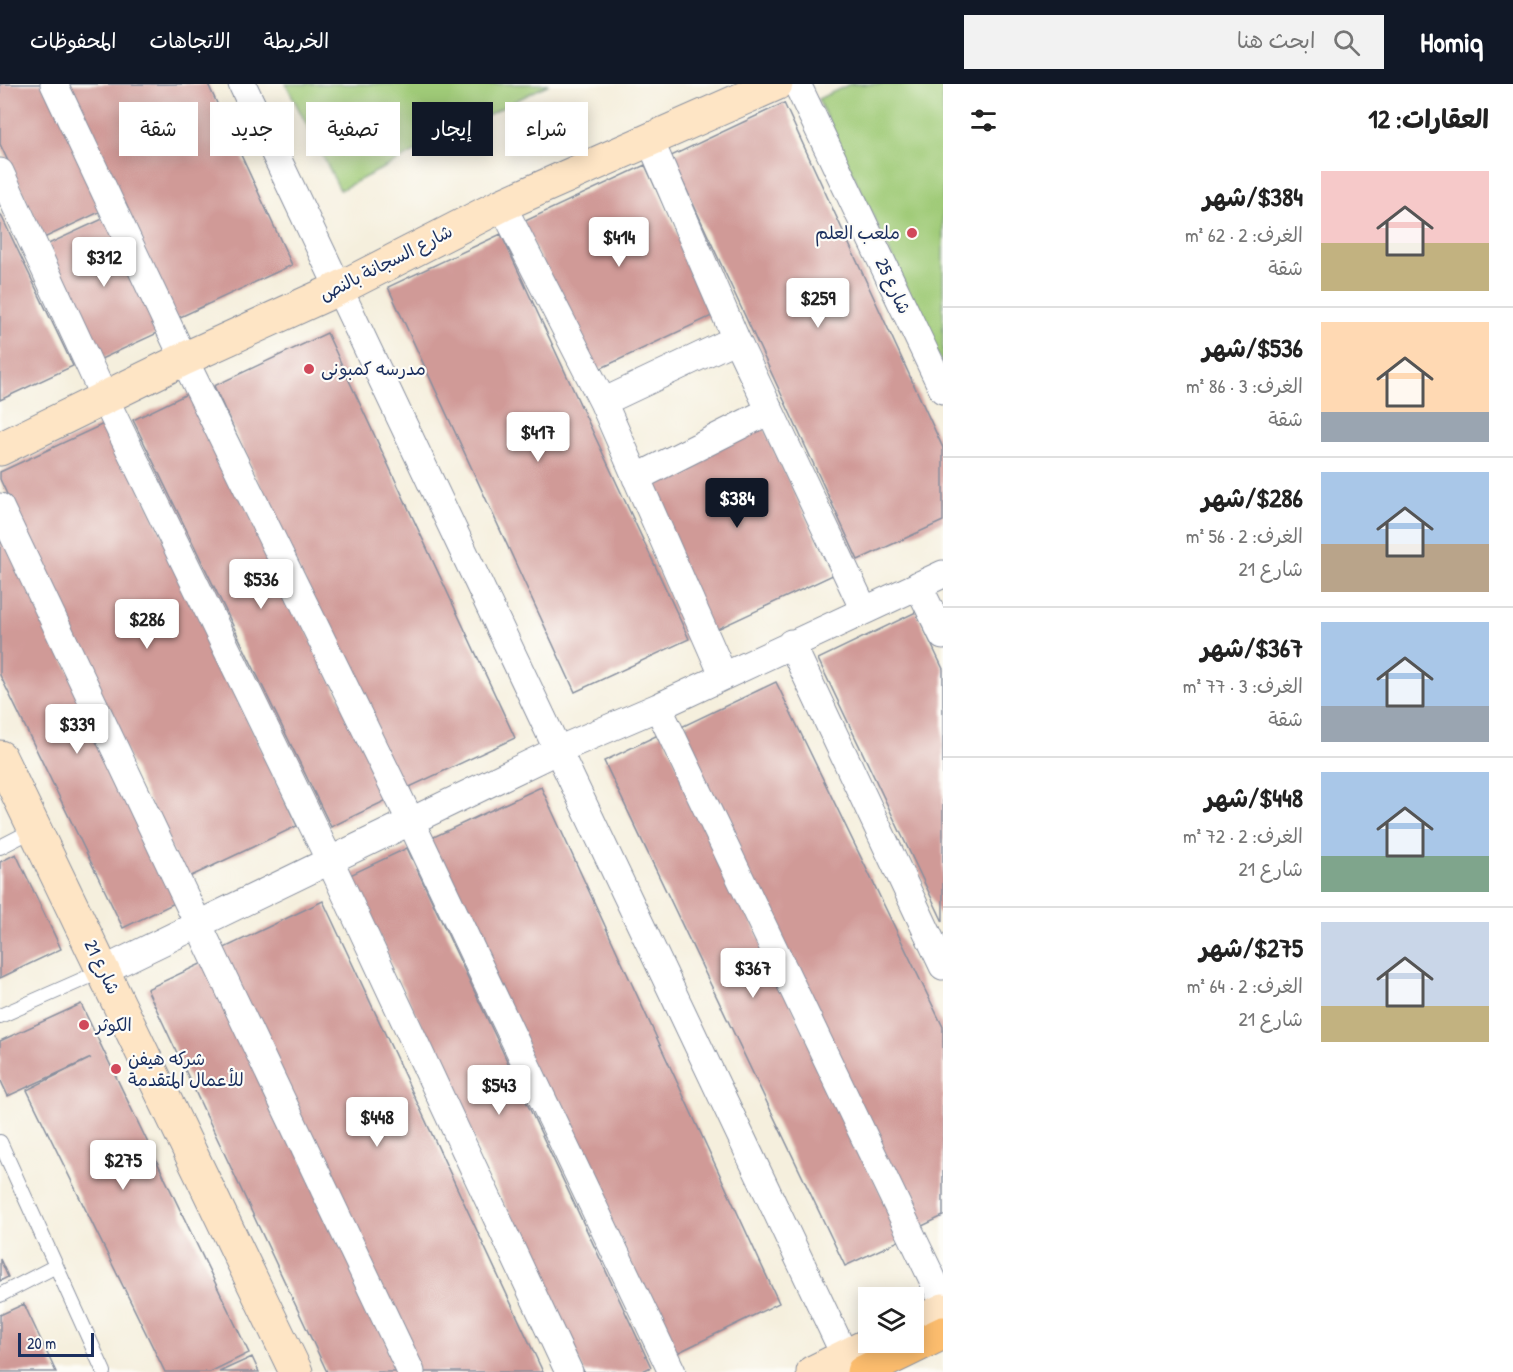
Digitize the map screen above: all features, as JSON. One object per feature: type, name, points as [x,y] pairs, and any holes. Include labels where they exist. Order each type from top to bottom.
[{"type":"main road","points":[[854,1364],[943,1333]]},
{"type":"street","points":[[54,84],[184,359],[411,822],[672,1372]]},
{"type":"street","points":[[242,84],[558,750],[854,1364],[813,1372]]},
{"type":"street","name":"شارع السجانة بالنص","points":[[0,449],[184,359],[340,288],[502,205],[649,138],[776,84]]},
{"type":"street","name":"شارع 25","points":[[797,84],[943,390]]},
{"type":"street","points":[[649,138],[736,339],[864,610]]},
{"type":"street","points":[[0,172],[105,399],[329,859],[569,1372]]},
{"type":"street","points":[[502,205],[603,402],[723,675]]},
{"type":"street","points":[[603,402],[736,339]]},
{"type":"street","points":[[636,478],[769,411]]},
{"type":"street","points":[[0,507],[411,1372]]},
{"type":"street","points":[[104,970],[558,750],[658,707],[943,574]]},
{"type":"street","points":[[918,585],[943,636]]},
{"type":"street","points":[[791,643],[943,966]]},
{"type":"street","points":[[658,707],[943,1301]]},
{"type":"street","name":"شارع 21","points":[[0,757],[296,1372]]},
{"type":"street","points":[[924,1319],[943,1310]]},
{"type":"lane","points":[[0,847],[35,829]]},
{"type":"lane","points":[[0,1016],[104,970]]},
{"type":"lane","points":[[0,1142],[104,1372]]},
{"type":"lane","points":[[0,1295],[56,1266]]},
{"type":"green space","points":[[286,84],[549,84],[514,102],[505,102],[505,106],[493,112],[493,102],[412,102],[412,153],[340,190],[323,156],[400,156],[400,102],[306,102],[306,123]]},
{"type":"green space","name":"ملعب العلم","points":[[850,84],[943,84],[943,366],[818,99]]},
{"type":"building","points":[[0,84],[48,84],[106,209],[44,238],[0,144]]},
{"type":"building","points":[[66,84],[208,84],[216,102],[210,102],[210,156],[241,156],[292,265],[176,319]]},
{"type":"building","points":[[784,103],[943,448],[943,521],[858,560],[671,156]]},
{"type":"building","points":[[645,165],[714,315],[593,372],[523,222]]},
{"type":"building","points":[[0,213],[73,366],[0,400]]},
{"type":"building","points":[[109,216],[162,331],[99,360],[46,245]]},
{"type":"building","points":[[501,234],[689,639],[575,692],[388,287]]},
{"type":"building","points":[[327,333],[515,738],[401,791],[214,386]]},
{"type":"building","points":[[191,392],[389,799],[331,827],[133,420]]},
{"type":"building","points":[[110,421],[297,826],[185,879],[0,479],[0,472]]},
{"type":"building","points":[[763,426],[833,575],[711,632],[641,483]]},
{"type":"building","points":[[0,528],[181,900],[123,928],[0,675]]},
{"type":"building","points":[[916,612],[943,669],[943,922],[818,659]]},
{"type":"building","points":[[776,682],[943,1027],[943,1216],[918,1228],[677,729]]},
{"type":"building","points":[[662,733],[903,1239],[845,1266],[604,761]]},
{"type":"building","points":[[541,787],[779,1303],[669,1357],[425,841]]},
{"type":"building","points":[[407,848],[651,1367],[641,1372],[584,1372],[350,875]]},
{"type":"building","points":[[16,854],[61,949],[0,978],[0,862]]},
{"type":"building","points":[[323,901],[543,1372],[418,1372],[220,950]]},
{"type":"building","points":[[209,960],[403,1372],[327,1372],[147,989]]},
{"type":"building","points":[[81,1004],[249,1353],[210,1372],[165,1372],[27,1090],[91,1058],[8,1096],[0,1079],[0,1041]]},
{"type":"building","points":[[0,1259],[8,1277],[0,1281]]},
{"type":"building","points":[[24,1304],[56,1372],[0,1372],[0,1315]]},
{"type":"building","points":[[252,1357],[259,1372],[219,1372]]},
{"type":"place","name":"ملعب العلم","points":[[912,233]]},
{"type":"place","name":"مدرسه كمبونى","points":[[309,369]]},
{"type":"place","name":"الكوثر","points":[[84,1025]]},
{"type":"place","name":"شركه هيفن للأعمال المتقدمة","points":[[116,1069]]}]
